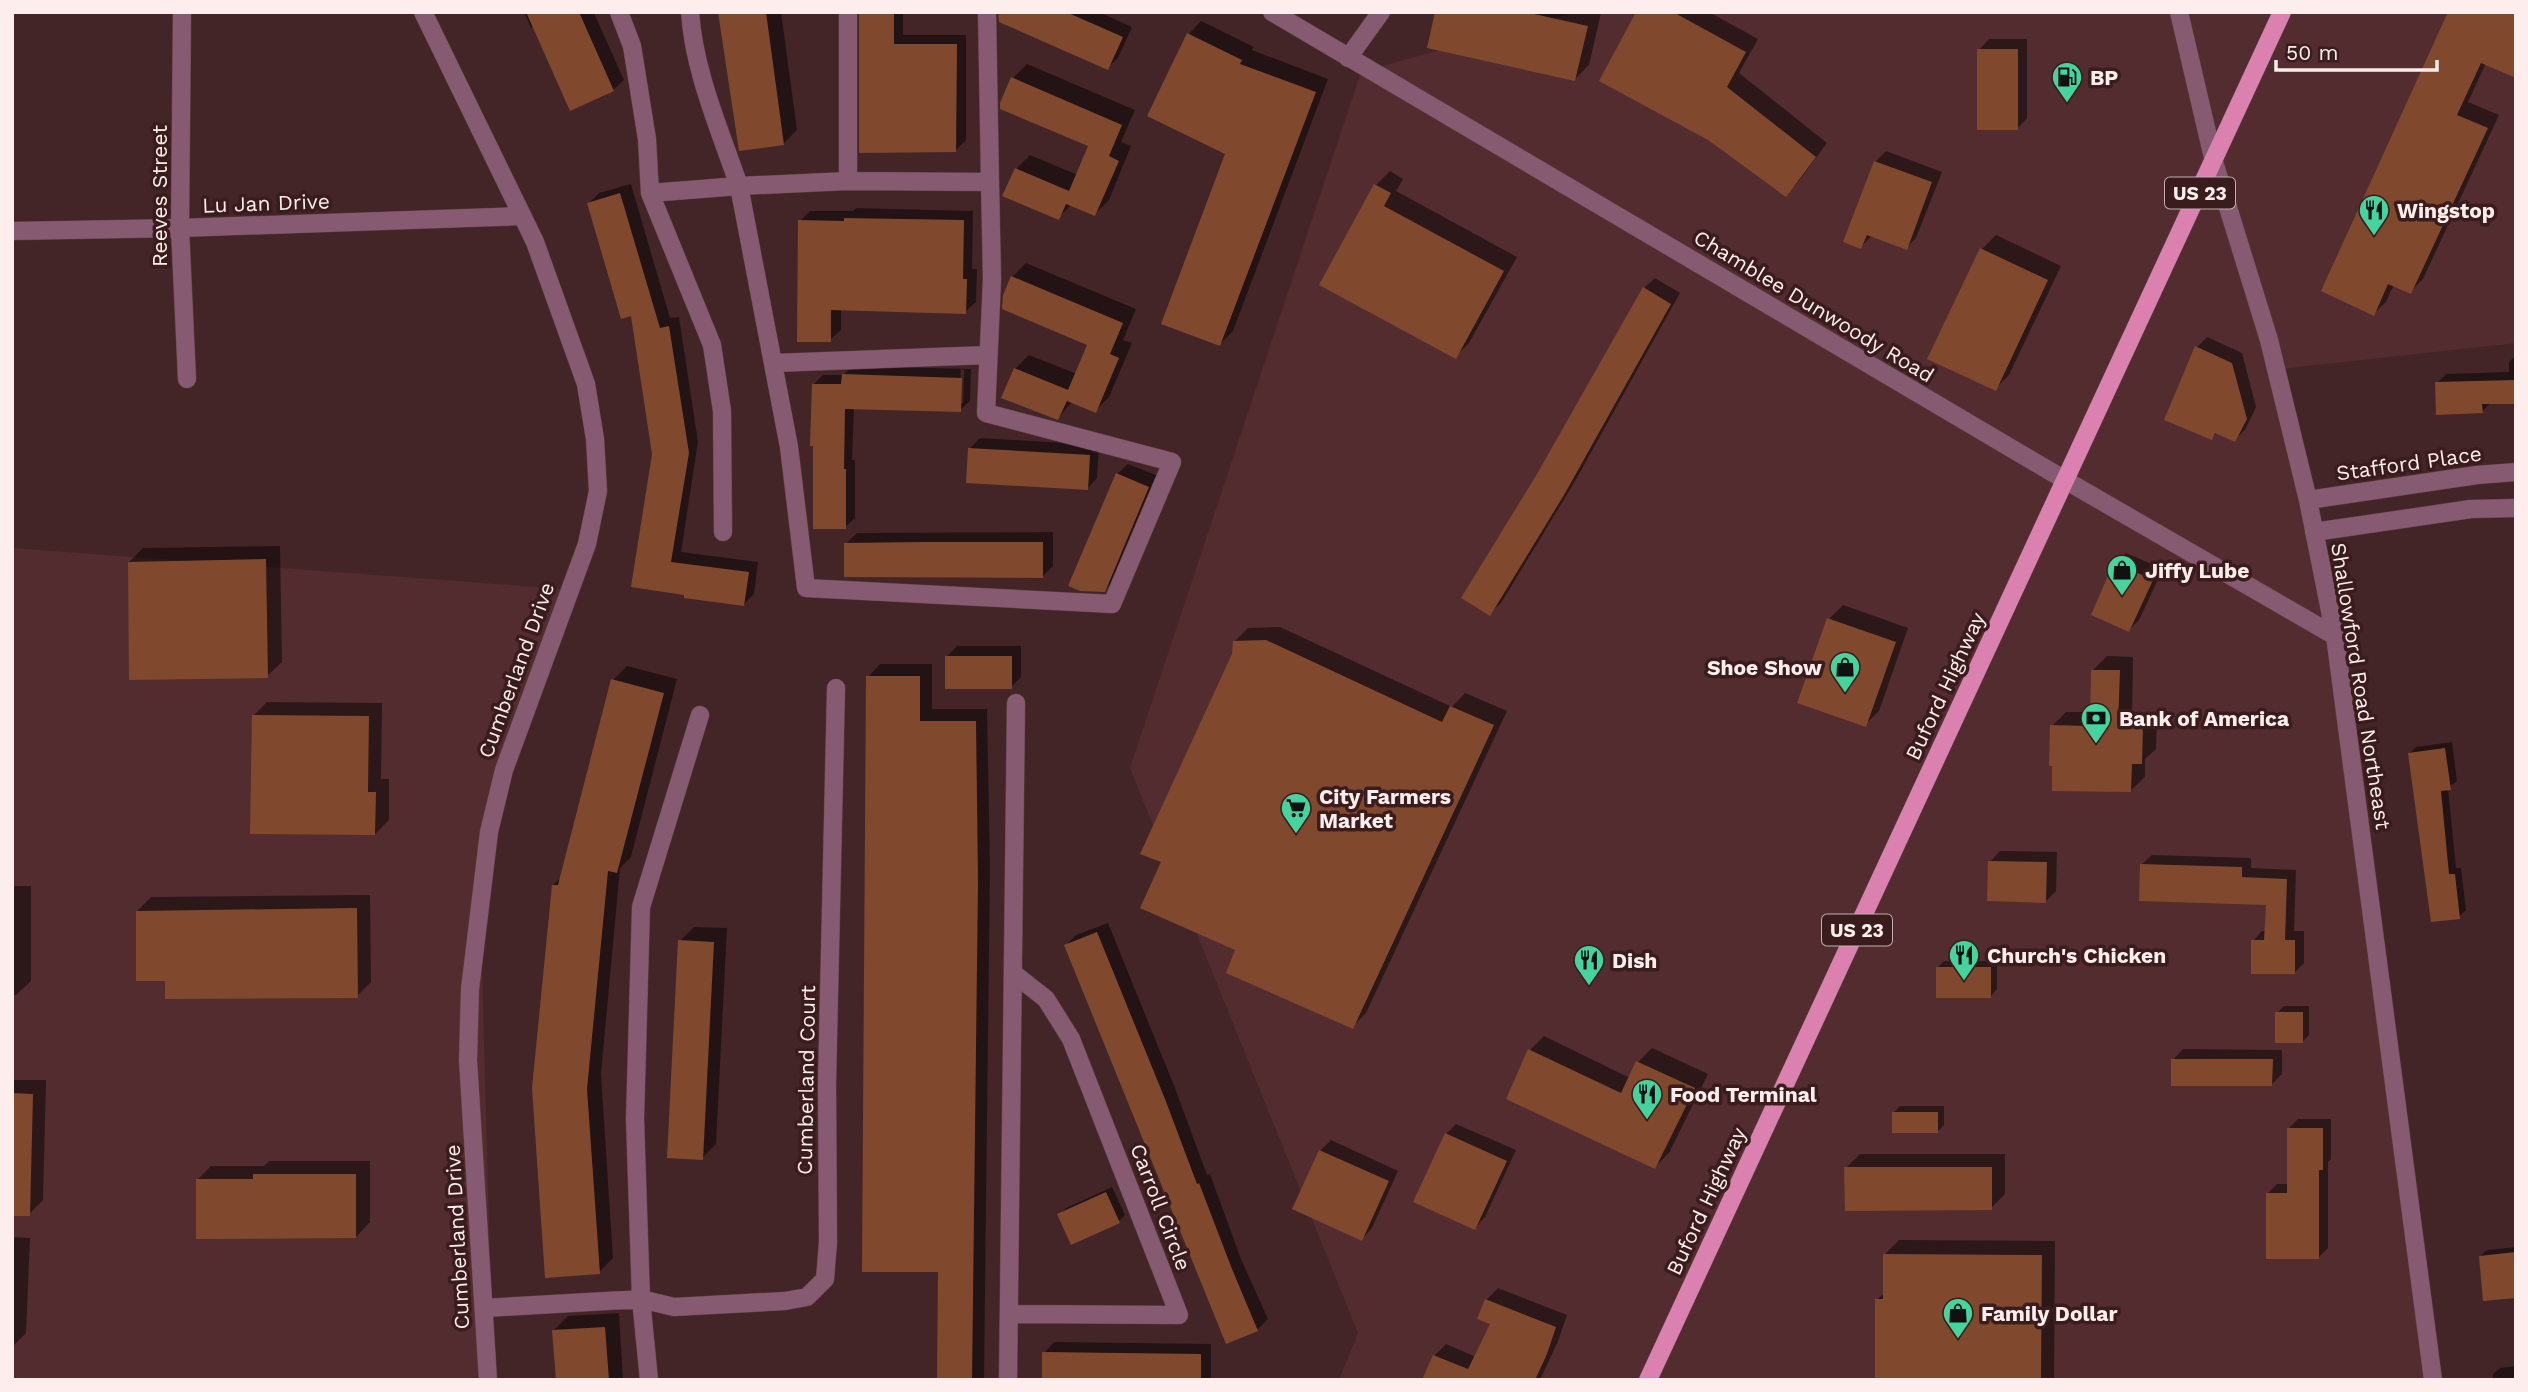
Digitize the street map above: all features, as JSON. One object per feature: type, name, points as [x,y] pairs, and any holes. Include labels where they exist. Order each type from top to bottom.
[{"type":"main road","name":"Buford Highway","points":[[1648,1380],[2282,12]]},
{"type":"street","name":"Reeves Street","points":[[182,12],[180,229],[187,379]]},
{"type":"street","name":"Cumberland Drive","points":[[423,12],[535,242],[586,384],[595,439],[598,491],[587,544],[503,770],[489,832],[470,989],[468,1060],[488,1380]]},
{"type":"street","points":[[619,12],[632,46],[647,139],[650,193],[712,345],[722,411],[723,532]]},
{"type":"street","points":[[690,12],[707,94],[739,186],[789,447],[806,588],[1112,604],[1172,462],[986,414],[992,279],[987,12]]},
{"type":"street","points":[[848,12],[848,181]]},
{"type":"street","name":"Chamblee Dunwoody Road","points":[[1272,12],[2065,480],[2335,636]]},
{"type":"street","points":[[1348,58],[1381,12]]},
{"type":"street","name":"Shallowford Road Northeast","points":[[2179,12],[2214,162],[2269,340],[2308,500],[2335,636],[2433,1380]]},
{"type":"street","points":[[650,193],[848,181],[990,181]]},
{"type":"street","name":"Lu Jan Drive","points":[[12,231],[180,229],[521,216]]},
{"type":"street","points":[[774,363],[988,355]]},
{"type":"street","name":"Stafford Place","points":[[2308,500],[2477,475],[2516,472]]},
{"type":"street","points":[[2314,532],[2471,509],[2516,508]]},
{"type":"street","name":"Cumberland Court","points":[[484,1308],[641,1299],[674,1307],[785,1301],[807,1297],[825,1279],[828,1242],[827,1084],[836,688]]},
{"type":"street","points":[[1008,1380],[1016,703]]},
{"type":"street","points":[[649,1380],[641,1299],[635,1119],[641,907],[700,715]]},
{"type":"street","name":"Carroll Circle","points":[[1009,1314],[1179,1315],[1071,1039],[1046,999],[1013,973]]},
{"type":"shaded area","points":[[1577,12],[2516,12],[2516,343],[2271,370],[2335,636],[2380,979],[2424,1380],[1339,1380],[1358,1333],[1130,768],[1361,72]]},
{"type":"shaded area","points":[[12,548],[563,589],[480,889],[493,1380],[12,1380]]},
{"type":"building","points":[[526,12],[579,12],[614,91],[570,111]]},
{"type":"building","points":[[718,12],[766,12],[784,145],[739,151]]},
{"type":"building","points":[[859,12],[894,12],[894,44],[957,44],[956,152],[859,153]]},
{"type":"building","points":[[998,12],[1066,12],[1123,37],[1108,70],[999,22]]},
{"type":"building","points":[[1435,12],[1525,12],[1588,26],[1575,81],[1427,48]]},
{"type":"building","points":[[1636,12],[1673,12],[1746,52],[1727,87],[1816,157],[1786,197],[1708,140],[1599,81]]},
{"type":"building","points":[[2448,12],[2516,12],[2516,78],[2481,63],[2457,115],[2488,128],[2411,294],[2388,284],[2374,316],[2321,291]]},
{"type":"building","points":[[1187,33],[1242,60],[1240,64],[1316,92],[1220,346],[1161,324],[1225,154],[1147,116]]},
{"type":"building","points":[[1977,49],[2018,49],[2018,130],[1977,130]]},
{"type":"building","points":[[1011,77],[1122,125],[1109,156],[1119,161],[1095,216],[1066,204],[1059,220],[1002,196],[1015,168],[1069,191],[1088,146],[1000,109]]},
{"type":"building","points":[[1874,161],[1932,182],[1907,250],[1867,235],[1861,249],[1843,242]]},
{"type":"building","points":[[1374,184],[1391,193],[1384,206],[1504,271],[1456,359],[1319,285]]},
{"type":"building","points":[[620,193],[660,328],[669,326],[689,453],[671,562],[749,572],[744,606],[631,587],[652,454],[631,316],[621,319],[587,203]]},
{"type":"building","points":[[844,218],[964,220],[963,279],[967,279],[966,314],[831,310],[831,342],[797,342],[798,220],[844,221]]},
{"type":"building","points":[[1980,248],[2048,280],[1996,391],[1927,359]]},
{"type":"building","points":[[1011,276],[1123,323],[1110,354],[1119,358],[1096,413],[1067,401],[1058,420],[1001,398],[1014,368],[1068,390],[1087,345],[1002,309],[1003,295]]},
{"type":"building","points":[[1643,287],[1671,304],[1564,495],[1490,616],[1461,598],[1537,474]]},
{"type":"building","points":[[2195,346],[2232,363],[2247,419],[2235,442],[2215,433],[2212,440],[2164,420]]},
{"type":"building","points":[[842,374],[962,378],[961,412],[845,409],[846,529],[813,529],[813,446],[810,446],[812,384],[841,384]]},
{"type":"building","points":[[2516,380],[2516,404],[2482,404],[2483,413],[2436,415],[2435,382]]},
{"type":"building","points":[[968,448],[1090,455],[1088,490],[966,483]]},
{"type":"building","points":[[1116,473],[1149,487],[1105,592],[1080,591],[1068,586]]},
{"type":"building","points":[[1043,542],[1043,578],[844,577],[844,543]]},
{"type":"building","points":[[266,559],[268,678],[129,680],[128,562]]},
{"type":"building","name":"Jiffy Lube","points":[[2114,562],[2153,580],[2129,632],[2091,615]]},
{"type":"building","points":[[1827,618],[1896,642],[1866,727],[1797,703]]},
{"type":"building","name":"City Farmers Market","points":[[1266,640],[1442,722],[1450,706],[1494,725],[1353,1029],[1226,973],[1235,950],[1140,908],[1161,862],[1140,854],[1232,654],[1233,641]]},
{"type":"building","points":[[945,656],[1012,656],[1012,689],[945,689]]},
{"type":"building","name":"Bank of America","points":[[2091,670],[2120,670],[2118,726],[2143,726],[2142,764],[2132,764],[2131,792],[2052,791],[2052,766],[2049,766],[2050,725],[2090,726]]},
{"type":"building","points":[[866,676],[920,676],[920,721],[976,721],[978,881],[972,1380],[937,1380],[938,1272],[862,1272]]},
{"type":"building","points":[[611,679],[664,693],[617,873],[608,871],[587,1089],[600,1274],[545,1278],[532,1088],[552,885],[558,885]]},
{"type":"building","points":[[252,715],[369,716],[368,792],[376,792],[375,835],[250,834]]},
{"type":"building","points":[[2445,748],[2451,790],[2441,791],[2449,874],[2455,874],[2460,919],[2431,922],[2408,753]]},
{"type":"building","points":[[1988,861],[2047,862],[2046,903],[1987,901]]},
{"type":"building","points":[[2140,864],[2242,867],[2242,877],[2287,879],[2285,940],[2295,940],[2295,974],[2251,974],[2251,940],[2264,940],[2266,905],[2139,901]]},
{"type":"building","points":[[357,908],[358,998],[165,999],[165,981],[136,981],[136,911]]},
{"type":"building","points":[[1097,932],[1258,1331],[1226,1344],[1064,945]]},
{"type":"building","points":[[678,940],[714,942],[703,1160],[667,1158]]},
{"type":"building","name":"Church's Chicken","points":[[1936,967],[1991,967],[1991,998],[1936,998]]},
{"type":"building","points":[[2275,1012],[2303,1012],[2303,1043],[2275,1043]]},
{"type":"building","points":[[1528,1049],[1621,1093],[1636,1061],[1695,1088],[1655,1169],[1506,1099]]},
{"type":"building","points":[[2171,1059],[2273,1059],[2272,1086],[2171,1086]]},
{"type":"building","points":[[12,1093],[33,1094],[30,1216],[12,1216]]},
{"type":"building","points":[[1892,1112],[1938,1112],[1938,1133],[1892,1133]]},
{"type":"building","points":[[2287,1128],[2323,1128],[2323,1170],[2319,1170],[2319,1259],[2266,1259],[2266,1193],[2287,1193]]},
{"type":"building","points":[[1445,1133],[1507,1161],[1475,1230],[1413,1202]]},
{"type":"building","points":[[1319,1150],[1389,1181],[1362,1241],[1292,1209]]},
{"type":"building","points":[[1844,1167],[1992,1167],[1992,1210],[1845,1211]]},
{"type":"building","points":[[253,1174],[356,1174],[356,1238],[196,1239],[196,1179],[253,1179]]},
{"type":"building","points":[[1106,1192],[1120,1223],[1071,1245],[1057,1214]]},
{"type":"building","points":[[2516,1252],[2516,1298],[2483,1301],[2479,1256]]},
{"type":"building","name":"Family Dollar","points":[[1883,1254],[2042,1255],[2041,1380],[1875,1380],[1875,1299],[1883,1299]]},
{"type":"building","points":[[1485,1299],[1556,1327],[1535,1380],[1422,1380],[1433,1355],[1468,1369],[1490,1324],[1477,1319]]},
{"type":"building","points":[[605,1327],[609,1380],[556,1380],[552,1330]]},
{"type":"building","points":[[1042,1352],[1201,1354],[1201,1380],[1042,1380]]},
{"type":"place","name":"BP","points":[[2067,104]]},
{"type":"place","name":"Wingstop","points":[[2374,237]]},
{"type":"place","name":"Jiffy Lube","points":[[2122,597]]},
{"type":"place","name":"Shoe Show","points":[[1845,694]]},
{"type":"place","name":"Bank of America","points":[[2096,745]]},
{"type":"place","name":"City Farmers Market","points":[[1296,835]]},
{"type":"place","name":"Church's Chicken","points":[[1964,982]]},
{"type":"place","name":"Dish","points":[[1589,987]]},
{"type":"place","name":"Food Terminal","points":[[1647,1121]]},
{"type":"place","name":"Family Dollar","points":[[1958,1340]]}]
